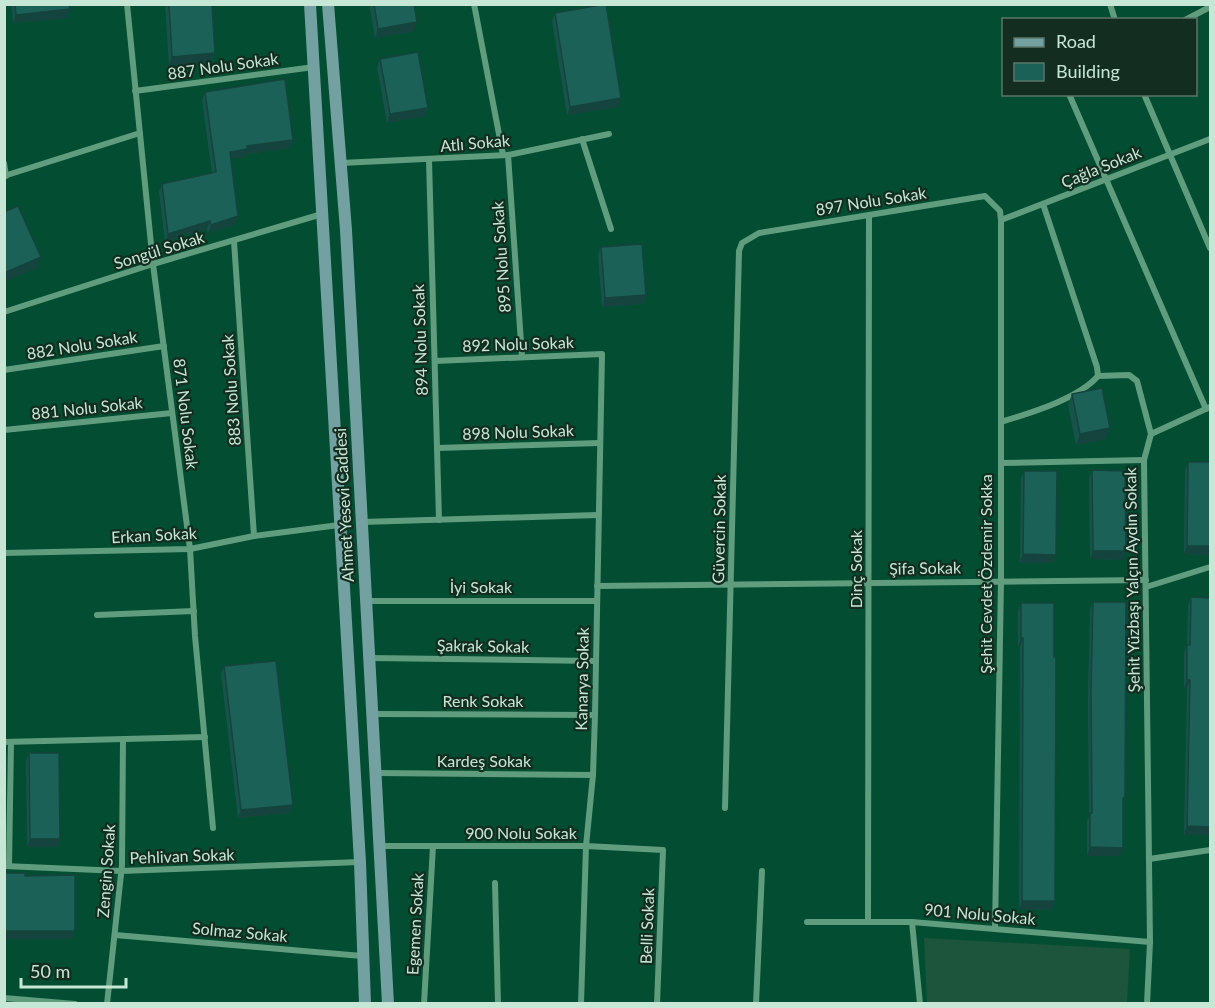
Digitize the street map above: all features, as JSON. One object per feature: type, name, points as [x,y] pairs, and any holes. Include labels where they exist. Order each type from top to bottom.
[{"type":"main road","name":"Ahmet Yesevi Caddesi","points":[[310,4],[360,862],[364,1004]]},
{"type":"main road","name":"Ahmet Yesevi Caddesi","points":[[328,4],[341,163],[388,1004]]},
{"type":"street","name":"871 Nolu Sokak","points":[[126,4],[153,264],[190,549],[213,828]]},
{"type":"street","name":"895 Nolu Sokak","points":[[474,4],[505,155],[522,357]]},
{"type":"street","points":[[1189,18],[1210,7]]},
{"type":"street","name":"887 Nolu Sokak","points":[[135,91],[314,67]]},
{"type":"street","points":[[1070,96],[1208,408],[1151,434]]},
{"type":"street","points":[[1145,96],[1210,248]]},
{"type":"street","points":[[4,163],[5,176],[140,133]]},
{"type":"street","name":"Atlı Sokak","points":[[341,163],[505,155],[609,134]]},
{"type":"street","name":"Çağla Sokak","points":[[1001,220],[1210,138]]},
{"type":"street","points":[[582,140],[611,229]]},
{"type":"street","name":"894 Nolu Sokak","points":[[429,160],[439,520]]},
{"type":"street","name":"897 Nolu Sokak","points":[[739,250],[742,243],[759,233],[985,196],[1000,211],[1001,220]]},
{"type":"street","points":[[1001,422],[1069,396],[1098,376],[1044,204]]},
{"type":"street","name":"Songül Sokak","points":[[4,312],[153,264],[234,242],[322,214]]},
{"type":"street","name":"Dinç Sokak","points":[[868,922],[869,215]]},
{"type":"street","name":"Şehit Cevdet Özdemir Sokka","points":[[995,929],[1001,463],[1001,220]]},
{"type":"street","name":"883 Nolu Sokak","points":[[234,242],[254,536]]},
{"type":"street","name":"Güvercin Sokak","points":[[725,808],[739,250]]},
{"type":"street","name":"882 Nolu Sokak","points":[[4,370],[164,346]]},
{"type":"street","name":"892 Nolu Sokak","points":[[435,361],[602,354]]},
{"type":"street","name":"Kanarya Sokak","points":[[581,1004],[586,846],[593,775],[595,715],[602,354]]},
{"type":"street","name":"Şehit Yüzbaşı Yalçın Aydın Sokak","points":[[1098,376],[1129,375],[1137,381],[1151,434],[1144,460],[1150,942],[1147,1004]]},
{"type":"street","name":"881 Nolu Sokak","points":[[4,430],[172,413]]},
{"type":"street","name":"898 Nolu Sokak","points":[[437,448],[600,443]]},
{"type":"street","points":[[1001,463],[1144,460]]},
{"type":"street","points":[[361,522],[598,515]]},
{"type":"street","name":"Erkan Sokak","points":[[4,553],[190,549],[254,536],[339,525]]},
{"type":"street","name":"Şifa Sokak","points":[[597,586],[1000,581],[1146,583],[1210,567]]},
{"type":"street","name":"İyi Sokak","points":[[365,601],[597,601]]},
{"type":"street","points":[[98,615],[194,612]]},
{"type":"street","name":"Şakrak Sokak","points":[[369,658],[596,661]]},
{"type":"street","name":"Renk Sokak","points":[[372,714],[595,715]]},
{"type":"street","points":[[7,866],[8,742],[205,737]]},
{"type":"street","name":"Zengin Sokak","points":[[107,1004],[121,871],[124,801],[123,740]]},
{"type":"street","name":"Kardeş Sokak","points":[[375,773],[593,775]]},
{"type":"street","name":"900 Nolu Sokak","points":[[379,846],[586,846],[663,850]]},
{"type":"street","name":"Egemen Sokak","points":[[424,1004],[433,846]]},
{"type":"street","name":"Belli Sokak","points":[[657,1004],[663,850]]},
{"type":"street","points":[[1149,859],[1210,850]]},
{"type":"street","name":"Pehlivan Sokak","points":[[7,866],[121,871],[360,862]]},
{"type":"street","points":[[756,1004],[762,871]]},
{"type":"street","points":[[495,883],[498,1004]]},
{"type":"street","name":"901 Nolu Sokak","points":[[807,922],[912,922],[1150,942]]},
{"type":"street","points":[[912,922],[920,1004]]},
{"type":"street","name":"Solmaz Sokak","points":[[115,935],[362,956]]},
{"type":"street","points":[[4,998],[75,1004]]},
{"type":"shaded area","points":[[924,938],[1130,949],[1127,1003],[927,1003]]},
{"type":"building","points":[[15,4],[69,4],[70,9],[16,15]]},
{"type":"building","points":[[169,4],[212,4],[215,53],[172,57]]},
{"type":"building","points":[[374,4],[414,4],[417,22],[378,29]]},
{"type":"building","points":[[606,4],[621,98],[570,107],[555,13]]},
{"type":"building","points":[[418,52],[428,108],[390,114],[380,59]]},
{"type":"building","points":[[285,79],[293,140],[247,146],[247,149],[230,152],[238,216],[211,225],[210,221],[168,234],[162,184],[216,172],[205,92]]},
{"type":"building","points":[[18,206],[41,257],[4,273],[4,212]]},
{"type":"building","points":[[642,244],[646,295],[605,298],[601,247]]},
{"type":"building","points":[[1102,388],[1110,428],[1080,434],[1072,394]]},
{"type":"building","points":[[1188,462],[1210,462],[1210,546],[1187,546]]},
{"type":"building","points":[[1092,470],[1125,471],[1126,551],[1093,551]]},
{"type":"building","points":[[1024,471],[1057,471],[1056,555],[1023,554]]},
{"type":"building","points":[[1191,597],[1210,598],[1210,827],[1187,826],[1190,680],[1187,680],[1187,645],[1190,645]]},
{"type":"building","points":[[1093,602],[1126,602],[1123,848],[1090,847]]},
{"type":"building","points":[[1021,603],[1054,603],[1054,657],[1056,657],[1055,901],[1022,901],[1023,638],[1021,638]]},
{"type":"building","points":[[276,661],[293,805],[241,810],[224,666]]},
{"type":"building","points":[[29,753],[59,753],[60,839],[30,839]]},
{"type":"building","points":[[4,873],[25,873],[25,876],[75,875],[75,931],[4,931]]}]
